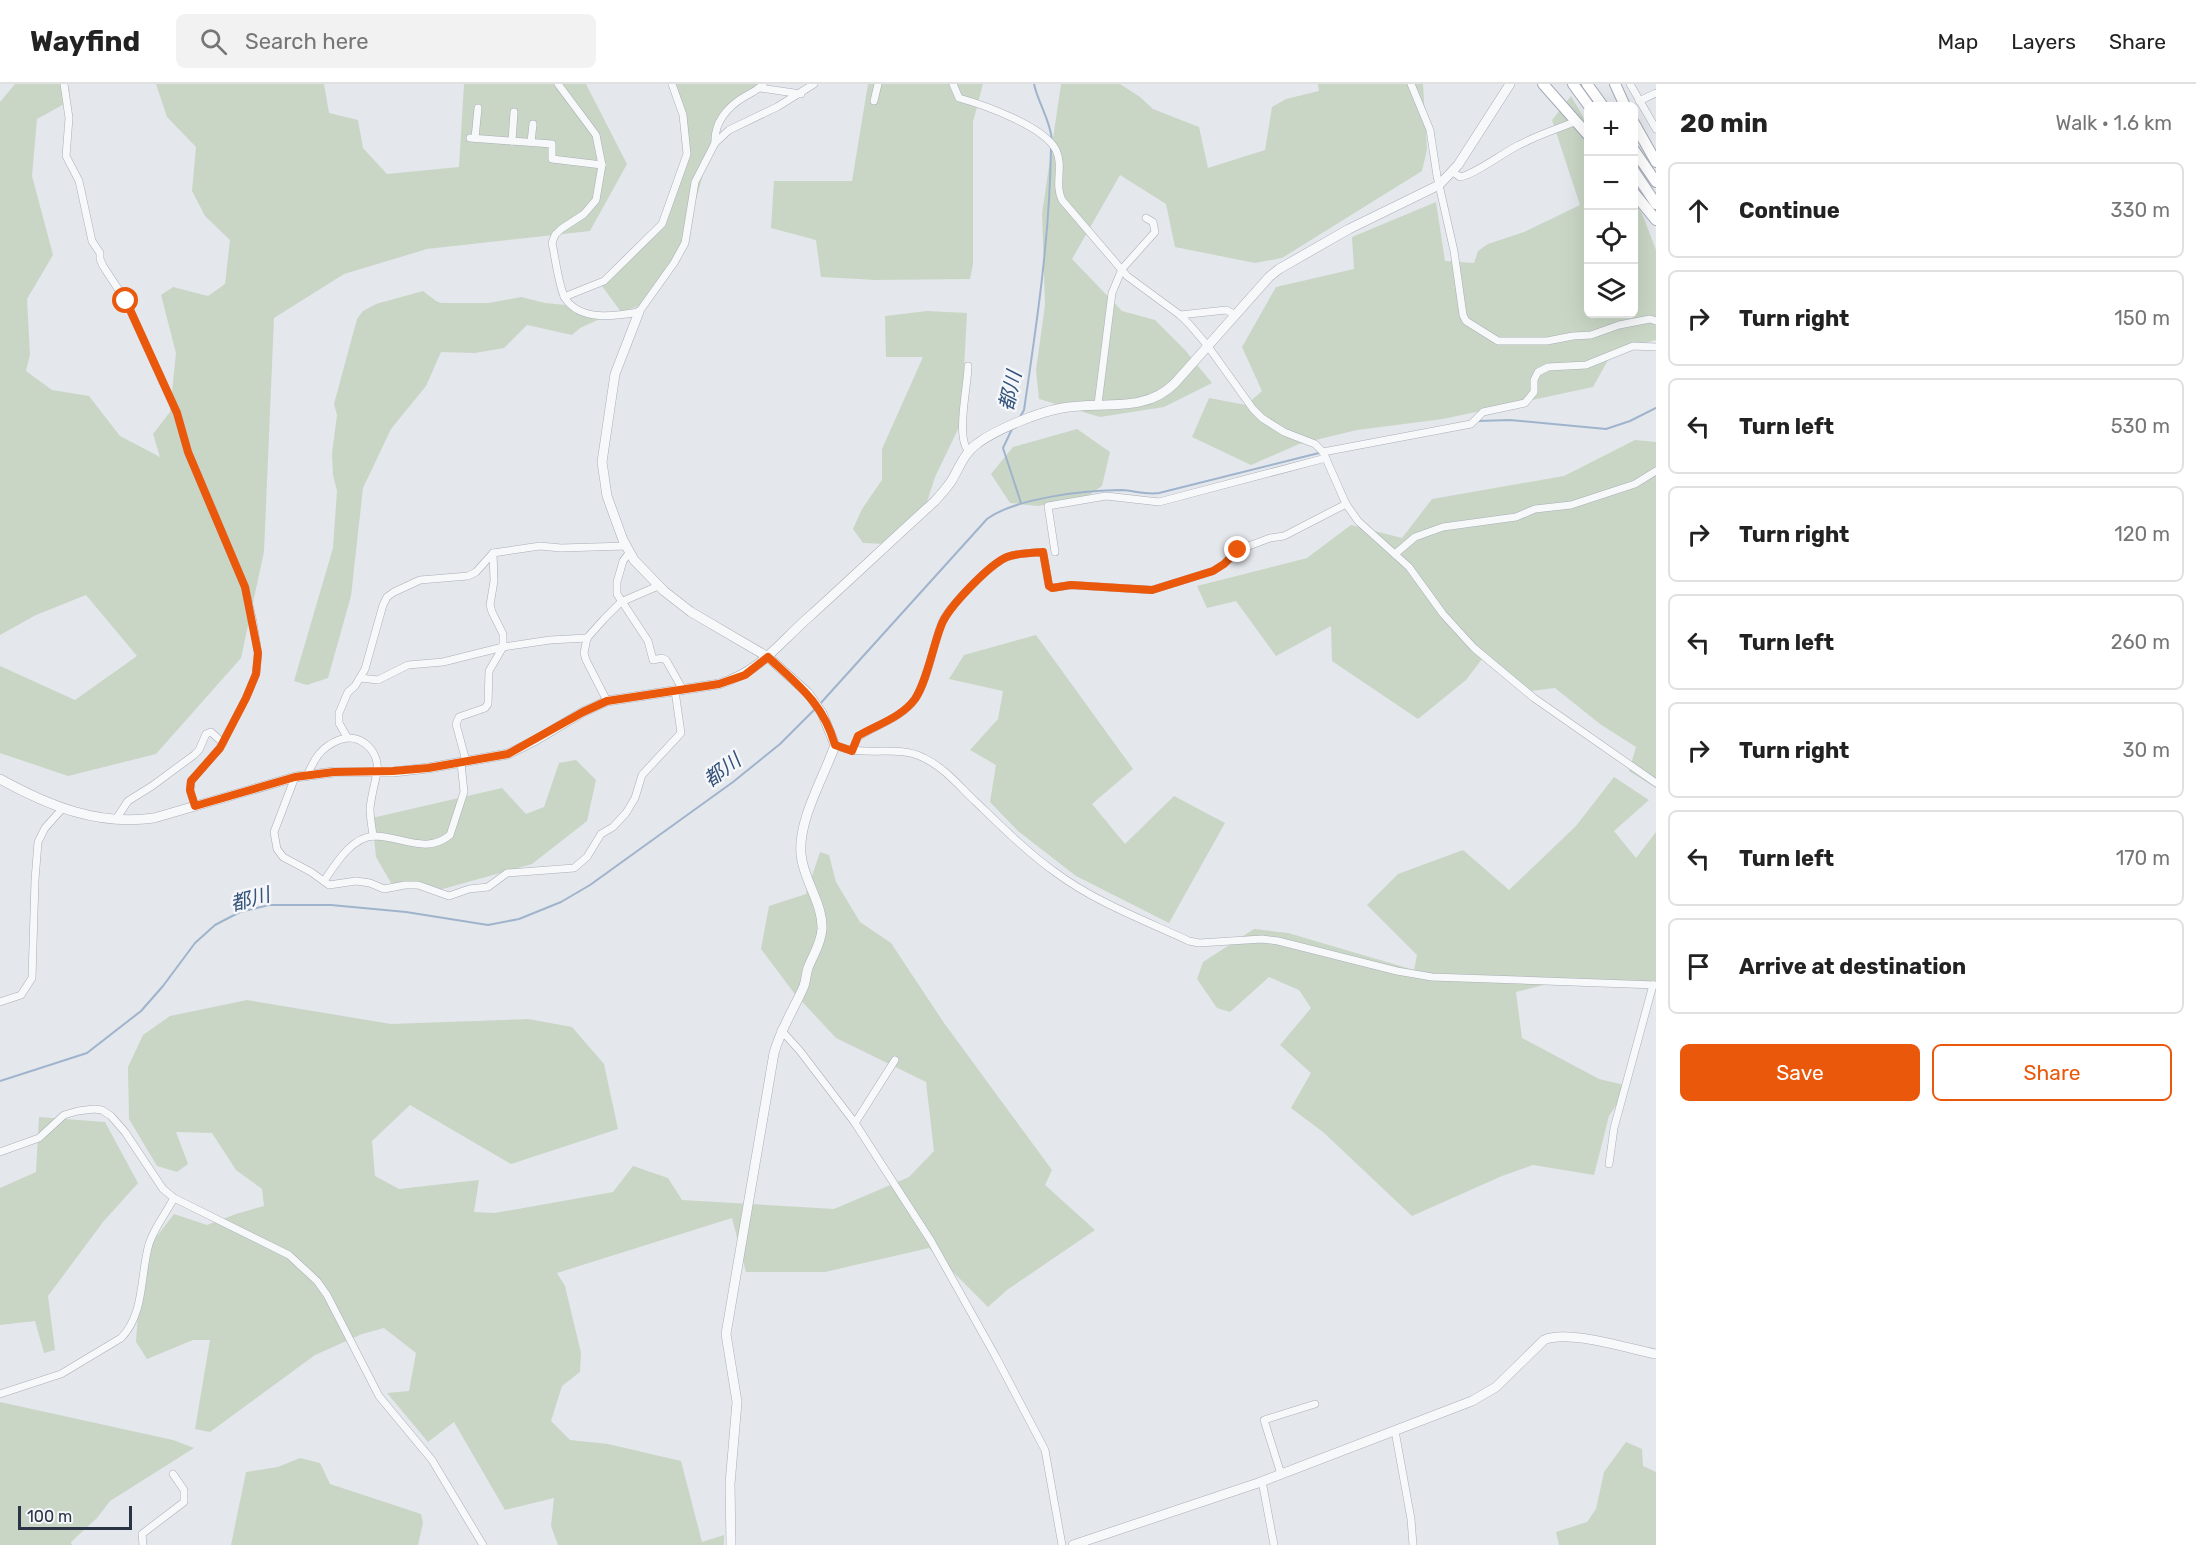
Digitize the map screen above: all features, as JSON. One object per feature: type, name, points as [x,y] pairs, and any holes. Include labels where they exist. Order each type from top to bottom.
[{"type":"main road","points":[[1543,84],[1584,130]]},
{"type":"main road","points":[[1573,84],[1586,102]]},
{"type":"main road","points":[[1587,84],[1600,102]]},
{"type":"main road","points":[[1615,84],[1623,102]]},
{"type":"main road","points":[[1638,130],[1656,162]]},
{"type":"main road","points":[[1638,156],[1656,182]]},
{"type":"main road","points":[[1638,177],[1656,204]]},
{"type":"main road","points":[[1638,198],[1656,220]]},
{"type":"street","points":[[64,84],[69,118],[66,156],[79,181],[92,241],[100,253],[103,266],[126,301],[177,413],[188,452],[245,587],[251,610],[258,653],[256,674],[223,743],[209,763],[191,781],[190,790],[195,806]]},
{"type":"street","points":[[558,84],[596,135],[602,165],[596,200],[585,214],[561,229],[555,235],[552,243],[564,297],[573,307],[585,313],[609,317],[639,312]]},
{"type":"street","points":[[564,297],[604,281],[662,225],[687,154],[683,115],[672,84]]},
{"type":"street","points":[[731,1545],[730,1484],[737,1402],[726,1334],[774,1053],[781,1030],[804,984],[820,939],[821,918],[801,854],[802,836],[835,745],[829,725],[814,701],[768,657],[686,608],[658,586],[641,568],[628,550],[607,496],[602,462],[615,375],[639,312],[674,263],[685,243],[696,182],[715,143],[729,130],[801,94],[814,84]]},
{"type":"street","points":[[874,101],[878,84]]},
{"type":"street","points":[[953,84],[959,98],[1015,118],[1055,148],[1060,174],[1057,185],[1062,200],[1127,276],[1180,315],[1208,345],[1253,409],[1262,418],[1284,432],[1315,444],[1324,455],[1346,504],[1358,521],[1409,567],[1443,614],[1474,648],[1534,698],[1656,783]]},
{"type":"street","points":[[1411,84],[1430,130],[1439,185],[1454,251],[1463,315],[1466,321],[1498,341],[1547,341],[1591,335],[1619,325],[1650,319],[1656,321]]},
{"type":"street","points":[[0,779],[62,809],[116,819],[154,818],[295,777],[334,772],[416,769],[508,754],[607,701],[736,679],[753,670],[768,657],[795,629],[935,501],[952,480],[969,451],[989,436],[1041,413],[1064,407],[1140,403],[1160,396],[1175,383],[1234,314],[1279,269],[1349,229],[1439,185],[1453,172],[1510,84]]},
{"type":"street","points":[[1630,84],[1656,129]]},
{"type":"street","points":[[715,143],[715,133],[726,111],[735,102],[762,86],[774,92],[801,94]]},
{"type":"street","points":[[1639,101],[1656,93]]},
{"type":"street","points":[[478,108],[473,138],[552,144],[552,159],[602,165]]},
{"type":"street","points":[[512,141],[514,112]]},
{"type":"street","points":[[1453,172],[1460,177],[1466,176],[1540,134],[1577,121]]},
{"type":"street","points":[[531,142],[532,124]]},
{"type":"street","points":[[1098,404],[1112,293],[1122,269],[1155,232],[1153,222],[1146,218]]},
{"type":"street","points":[[1180,315],[1226,310],[1234,314]]},
{"type":"street","points":[[1055,552],[1048,506],[1106,496],[1159,502],[1324,455],[1471,424],[1483,412],[1524,403],[1534,392],[1534,380],[1538,372],[1548,367],[1586,365],[1633,346],[1656,347]]},
{"type":"street","points":[[968,366],[968,385],[961,430],[965,447],[969,451]]},
{"type":"street","points":[[1395,554],[1415,537],[1443,527],[1516,517],[1535,509],[1571,505],[1635,484],[1656,471]]},
{"type":"street","points":[[852,751],[858,736],[892,718],[915,698],[936,644],[940,627],[949,609],[998,561],[1008,556],[1043,552],[1049,586],[1052,588],[1071,585],[1152,590],[1213,571],[1238,550],[1270,538],[1284,536],[1346,504]]},
{"type":"street","points":[[347,737],[339,723],[339,713],[348,692],[360,678],[373,646],[379,616],[387,597],[420,580],[468,576],[476,572],[493,553],[533,546],[628,550]]},
{"type":"street","points":[[295,777],[274,832],[277,849],[283,857],[329,885],[356,881],[370,883],[384,889],[418,885],[449,896],[488,887],[507,873],[574,868],[588,857],[601,834],[613,827],[626,813],[635,798],[642,775],[681,734],[679,690],[666,660],[662,658],[654,660],[648,641],[617,594],[617,582],[628,550]]},
{"type":"street","points":[[324,881],[344,853],[359,842],[373,836],[420,846],[446,839],[450,835],[465,792],[464,762],[456,724],[459,717],[485,708],[488,704],[489,671],[502,647],[503,634],[490,604],[494,581],[493,553]]},
{"type":"street","points":[[607,701],[586,660],[584,653],[587,638],[621,602],[658,586]]},
{"type":"street","points":[[360,678],[378,680],[408,665],[443,662],[502,647],[550,640],[587,638]]},
{"type":"street","points":[[116,819],[128,801],[200,750],[206,734],[211,732],[223,743]]},
{"type":"street","points":[[307,776],[311,765],[324,747],[347,737],[354,737],[368,745],[373,753],[377,770],[370,810],[373,836]]},
{"type":"street","points":[[835,745],[852,751],[902,752],[922,757],[945,772],[1002,827],[1055,872],[1099,899],[1189,941],[1199,943],[1278,940],[1397,971],[1432,977],[1654,985],[1614,1128],[1609,1164]]},
{"type":"street","points":[[0,1002],[21,995],[32,978],[38,842],[45,828],[62,809]]},
{"type":"street","points":[[781,1030],[855,1123],[931,1240],[996,1357],[1045,1450],[1062,1545]]},
{"type":"street","points":[[855,1123],[895,1060]]},
{"type":"street","points":[[0,1152],[39,1138],[64,1115],[86,1110],[102,1110],[111,1116],[125,1132],[163,1189],[174,1198],[289,1255],[317,1281],[327,1295],[379,1396],[432,1460],[483,1545]]},
{"type":"street","points":[[0,1394],[61,1374],[121,1338],[129,1330],[136,1315],[149,1244],[174,1198]]},
{"type":"street","points":[[1073,1545],[1262,1481],[1483,1396],[1510,1376],[1544,1340],[1552,1336],[1576,1337],[1656,1354]]},
{"type":"street","points":[[1281,1474],[1264,1420],[1315,1404]]},
{"type":"street","points":[[1395,1431],[1411,1519],[1413,1545]]},
{"type":"street","points":[[143,1545],[142,1534],[184,1502],[184,1490],[173,1474]]},
{"type":"street","points":[[1262,1481],[1274,1545]]},
{"type":"green space","points":[[15,84],[64,84],[70,90],[66,103],[37,119],[32,176],[53,255],[27,299],[30,355],[26,371],[52,390],[89,396],[120,436],[160,457],[153,434],[170,412],[176,353],[161,295],[173,287],[208,296],[225,284],[230,240],[205,216],[192,191],[196,147],[167,117],[156,84],[324,84],[329,113],[358,120],[363,148],[387,174],[459,167],[464,84],[586,84],[627,164],[590,231],[427,249],[344,274],[274,318],[264,552],[241,658],[156,754],[68,776],[0,753],[0,666],[75,700],[137,656],[86,595],[36,615],[0,635],[0,102]]},
{"type":"green space","points":[[674,84],[759,84],[733,100],[718,117],[682,246],[639,306],[621,312],[602,286],[663,228],[688,159]]},
{"type":"green space","points":[[868,84],[983,84],[973,122],[973,264],[970,279],[876,280],[821,277],[816,240],[771,228],[774,181],[852,181]]},
{"type":"green space","points":[[1061,84],[1120,84],[1153,109],[1199,127],[1208,168],[1265,150],[1272,107],[1286,99],[1319,91],[1318,84],[1423,84],[1427,149],[1422,171],[1282,258],[1255,263],[1175,247],[1166,204],[1120,175],[1072,259],[1122,311],[1155,320],[1185,350],[1212,383],[1164,407],[1100,417],[1039,399],[1036,370],[1045,305],[1042,214]]},
{"type":"green space","points":[[1571,96],[1584,118],[1584,318],[1638,318],[1638,207],[1656,250],[1656,340],[1613,351],[1593,387],[1443,419],[1357,430],[1299,444],[1251,465],[1192,437],[1209,398],[1246,405],[1262,391],[1242,347],[1276,287],[1354,269],[1352,237],[1436,202],[1445,261],[1474,263],[1478,251],[1488,244],[1524,232],[1580,205],[1552,120]]},
{"type":"green space","points":[[423,291],[441,303],[489,303],[521,297],[566,305],[576,311],[602,318],[580,328],[572,335],[527,325],[504,348],[475,353],[441,352],[426,386],[391,429],[363,488],[351,596],[328,678],[307,685],[294,681],[333,548],[337,491],[333,475],[332,453],[337,415],[334,404],[357,319],[363,311],[376,304]]},
{"type":"green space","points":[[927,311],[967,313],[961,423],[935,477],[926,505],[887,544],[863,543],[853,529],[862,509],[882,480],[882,449],[923,357],[886,357],[885,316]]},
{"type":"green space","points":[[1077,429],[1110,452],[1102,486],[1085,498],[1038,506],[1010,503],[991,474],[1013,447]]},
{"type":"green space","points":[[1635,440],[1656,442],[1656,788],[1629,771],[1636,747],[1600,724],[1555,688],[1522,692],[1485,655],[1466,680],[1418,719],[1332,661],[1331,626],[1276,656],[1236,601],[1207,608],[1197,586],[1307,558],[1351,525],[1402,538],[1432,499],[1564,476]]},
{"type":"green space","points":[[1036,635],[1133,769],[1092,804],[1125,844],[1174,796],[1225,823],[1169,923],[1076,876],[1018,831],[990,802],[996,765],[970,750],[998,719],[1003,691],[949,679],[964,655]]},
{"type":"green space","points":[[576,760],[596,780],[587,821],[532,864],[439,890],[394,888],[376,857],[372,818],[502,788],[526,814],[544,807],[559,763]]},
{"type":"green space","points":[[1614,777],[1649,800],[1614,831],[1636,858],[1656,832],[1656,986],[1571,978],[1516,992],[1522,1038],[1599,1079],[1629,1086],[1609,1116],[1594,1175],[1533,1165],[1502,1176],[1412,1216],[1323,1132],[1291,1108],[1311,1073],[1280,1045],[1311,1008],[1299,990],[1269,977],[1230,1012],[1217,1008],[1197,979],[1203,962],[1254,929],[1288,933],[1414,970],[1417,955],[1367,905],[1398,874],[1463,850],[1509,890],[1576,826]]},
{"type":"green space","points":[[820,852],[829,855],[836,882],[860,922],[891,943],[944,1023],[1052,1170],[1045,1185],[1095,1230],[1007,1290],[988,1307],[929,1248],[825,1272],[746,1272],[732,1218],[557,1273],[565,1286],[581,1353],[580,1372],[562,1386],[551,1421],[570,1440],[608,1444],[681,1461],[702,1542],[724,1535],[724,1545],[558,1545],[551,1526],[554,1498],[505,1510],[454,1422],[428,1442],[387,1393],[409,1391],[416,1353],[384,1328],[362,1334],[315,1355],[210,1432],[195,1429],[210,1340],[193,1340],[147,1359],[136,1342],[139,1298],[147,1249],[174,1214],[207,1225],[264,1206],[262,1189],[236,1170],[212,1133],[176,1132],[188,1164],[177,1172],[157,1166],[129,1119],[128,1067],[143,1035],[170,1016],[247,1000],[391,1024],[528,1019],[572,1027],[604,1064],[618,1129],[511,1164],[410,1105],[372,1141],[375,1176],[399,1189],[479,1180],[474,1212],[495,1213],[613,1192],[633,1166],[668,1178],[682,1200],[834,1209],[909,1177],[934,1151],[926,1082],[836,1038],[794,993],[761,949],[769,906],[806,894]]},
{"type":"green space","points":[[39,1117],[105,1122],[138,1183],[103,1222],[48,1296],[55,1350],[44,1353],[35,1321],[0,1325],[0,1188],[36,1172]]},
{"type":"green space","points":[[0,1402],[173,1440],[194,1448],[110,1501],[97,1518],[71,1542],[72,1545],[0,1545]]},
{"type":"green space","points":[[1626,1442],[1642,1449],[1643,1466],[1656,1472],[1656,1545],[1559,1545],[1556,1532],[1587,1522],[1596,1509],[1604,1472]]},
{"type":"green space","points":[[300,1458],[320,1463],[330,1484],[421,1514],[423,1523],[418,1545],[231,1545],[246,1472],[278,1467]]},
{"type":"waterway","name":"都川","points":[[1034,84],[1052,141]]},
{"type":"waterway","name":"都川","points":[[1020,417],[1024,410],[1042,279],[1051,147]]},
{"type":"waterway","points":[[1478,421],[1510,420],[1606,429],[1630,421],[1656,408]]},
{"type":"waterway","name":"都川","points":[[1012,429],[1003,448],[1021,503]]},
{"type":"waterway","points":[[819,705],[987,519],[1000,512],[1033,501],[1071,494],[1122,490],[1159,493],[1319,453]]},
{"type":"waterway","name":"都川","points":[[0,1081],[87,1053],[141,1011],[195,943],[215,925],[240,912],[269,905],[331,905],[406,912],[488,925],[519,919],[561,902],[590,885],[733,782],[780,744],[815,709]]},
{"type":"route","points":[[126,301],[177,413],[188,452],[245,587],[258,653],[256,674],[220,748],[191,781],[190,790],[195,806],[295,777],[334,772],[428,768],[508,754],[607,701],[719,684],[745,675],[768,657],[808,693],[829,725],[835,745],[852,751],[858,736],[892,718],[907,708],[915,698],[921,687],[944,617],[949,609],[998,561],[1008,556],[1043,552],[1049,586],[1052,588],[1071,585],[1152,590],[1213,571],[1238,550]]}]
